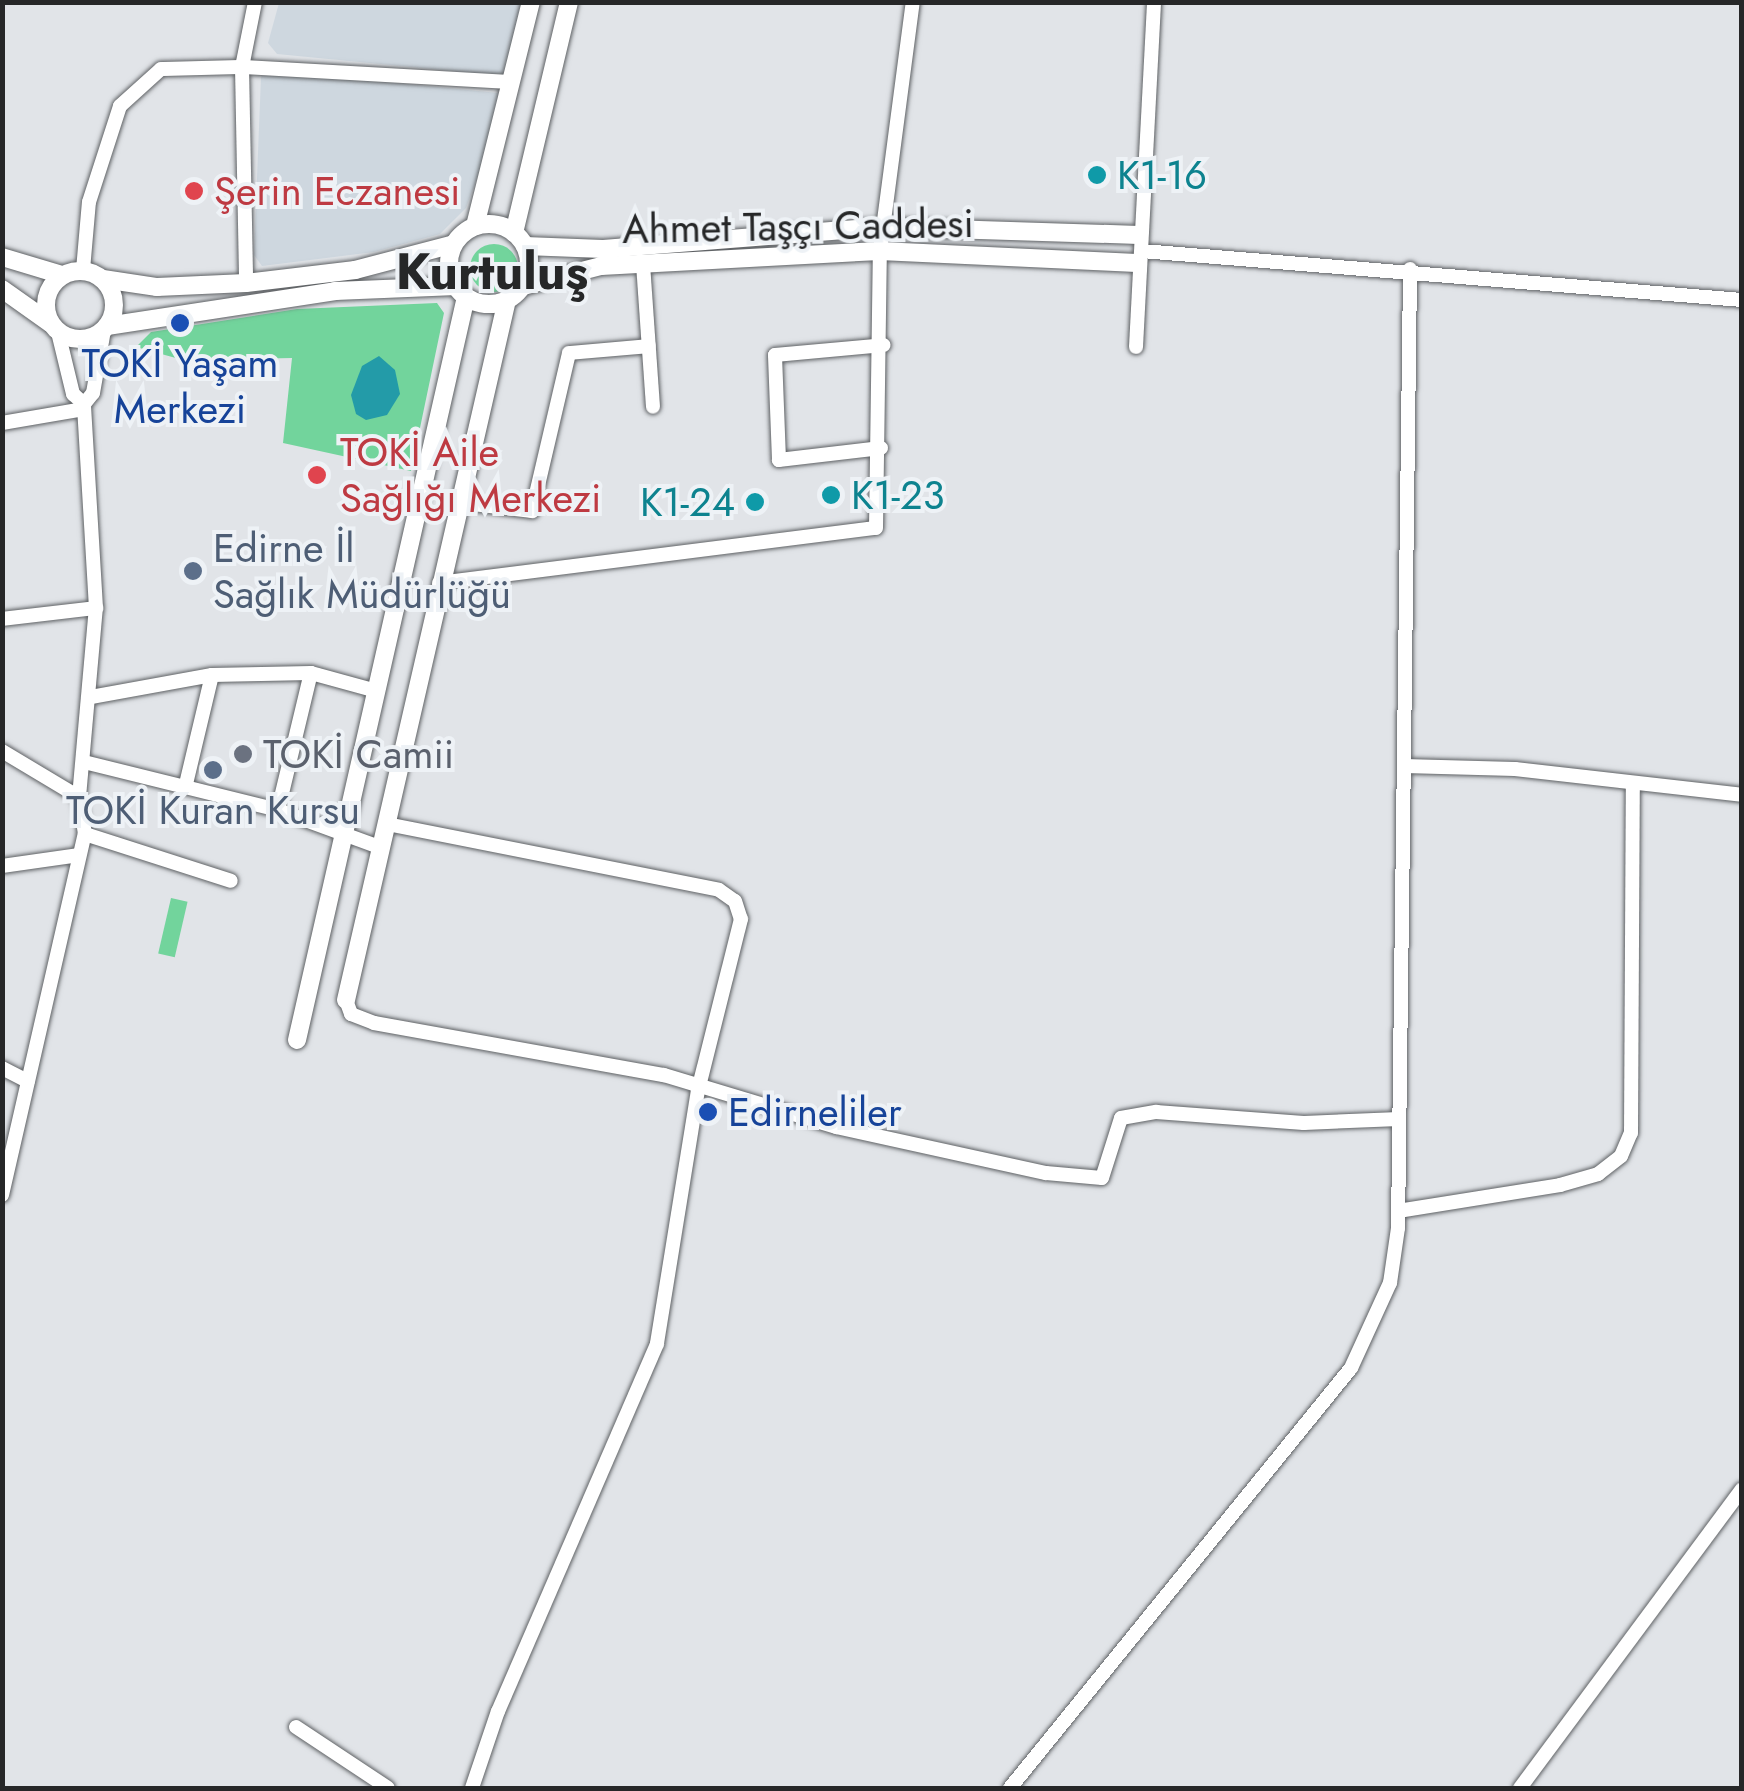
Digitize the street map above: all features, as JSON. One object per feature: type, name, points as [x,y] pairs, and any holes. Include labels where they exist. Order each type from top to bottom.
[{"type":"main road","points":[[2,257],[62,275],[83,270],[103,279],[156,287],[355,270],[454,244],[475,226],[531,2]]},
{"type":"main road","points":[[2,290],[54,327],[81,340],[106,328],[335,291],[461,291],[486,304],[507,300],[523,286],[520,239],[569,2]]},
{"type":"main road","points":[[475,226],[520,239]]},
{"type":"main road","name":"Ahmet Taşçı Caddesi","points":[[520,239],[603,249],[885,227],[1140,250]]},
{"type":"main road","points":[[297,1040],[461,291],[449,265],[454,244]]},
{"type":"main road","name":"Ahmet Taşçı Caddesi","points":[[523,286],[643,264],[880,251],[1140,250]]},
{"type":"main road","points":[[54,327],[48,291],[62,275]]},
{"type":"main road","points":[[103,279],[114,307],[106,328]]},
{"type":"main road","points":[[346,1000],[456,502],[507,300]]},
{"type":"street","points":[[246,282],[242,67],[255,2]]},
{"type":"street","points":[[439,583],[876,528],[884,345],[880,251],[913,2]]},
{"type":"street","points":[[1136,347],[1154,2]]},
{"type":"street","points":[[83,270],[90,202],[120,106],[161,69],[242,67],[512,82]]},
{"type":"street","points":[[1140,250],[1410,269],[1742,300]]},
{"type":"street","points":[[643,264],[653,407]]},
{"type":"street","points":[[1010,1788],[1352,1368],[1390,1283],[1398,1211],[1410,269]]},
{"type":"street","points":[[2,1195],[85,834],[79,796],[91,698],[96,608],[84,407],[74,394],[54,327]]},
{"type":"street","points":[[2,423],[84,407],[93,393],[106,328]]},
{"type":"street","points":[[880,448],[780,460],[775,355],[884,345]]},
{"type":"street","points":[[456,502],[532,510],[569,353],[650,346]]},
{"type":"street","points":[[2,618],[96,608]]},
{"type":"street","points":[[91,698],[212,676],[310,673],[376,691]]},
{"type":"street","points":[[278,810],[310,673]]},
{"type":"street","points":[[186,784],[212,676]]},
{"type":"street","points":[[2,751],[79,796]]},
{"type":"street","points":[[84,762],[186,784],[278,810],[382,848]]},
{"type":"street","points":[[1404,766],[1515,769],[1633,787],[1742,795]]},
{"type":"street","points":[[1398,1211],[1560,1185],[1598,1174],[1621,1156],[1632,1133],[1633,787]]},
{"type":"street","points":[[387,824],[719,890],[734,901],[741,919],[698,1090],[657,1344],[505,1694],[472,1788]]},
{"type":"street","points":[[85,834],[231,882]]},
{"type":"street","points":[[2,866],[80,855]]},
{"type":"street","points":[[346,1000],[351,1014],[374,1023],[664,1075],[698,1090],[1046,1173],[1102,1178],[1122,1118],[1156,1112],[1304,1123],[1399,1120]]},
{"type":"street","points":[[2,1068],[28,1081]]},
{"type":"street","points":[[1520,1788],[1742,1489]]},
{"type":"street","points":[[296,1727],[388,1788]]},
{"type":"shaded area","points":[[279,3],[521,3],[504,76],[277,54],[268,43]]},
{"type":"shaded area","points":[[267,70],[498,93],[505,102],[466,208],[440,234],[374,252],[262,266],[254,255],[261,77]]},
{"type":"green space","points":[[494,244],[511,251],[518,268],[511,285],[494,292],[477,285],[470,268],[477,251]]},
{"type":"green space","points":[[437,303],[444,313],[411,471],[283,443],[292,358],[183,360],[136,347],[151,332],[297,309]]},
{"type":"green space","points":[[171,898],[188,902],[175,957],[158,954]]},
{"type":"water","points":[[379,356],[395,370],[400,394],[387,415],[366,420],[356,414],[351,395],[362,366]]},
{"type":"place","name":"K1-16","points":[[1097,175]]},
{"type":"place","name":"Şerin Eczanesi","points":[[194,191]]},
{"type":"place","name":"TOKİ Yaşam Merkezi","points":[[180,323]]},
{"type":"place","name":"TOKİ Aile Sağlığı Merkezi","points":[[317,475]]},
{"type":"place","name":"K1-23","points":[[831,495]]},
{"type":"place","name":"K1-24","points":[[755,502]]},
{"type":"place","name":"Edirne İl Sağlık Müdürlüğü","points":[[193,571]]},
{"type":"place","name":"TOKİ Camii","points":[[243,754]]},
{"type":"place","name":"TOKİ Kuran Kursu","points":[[213,770]]},
{"type":"place","name":"Edirneliler","points":[[708,1112]]},
{"type":"district","name":"Kurtuluş","points":[[492,272]]}]
